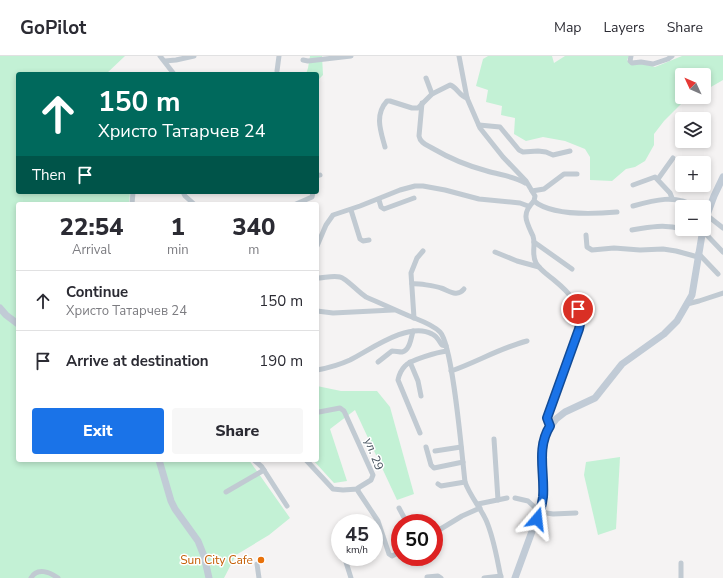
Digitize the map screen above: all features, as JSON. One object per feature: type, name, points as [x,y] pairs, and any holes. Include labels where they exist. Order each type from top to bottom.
[{"type":"main road","points":[[711,202],[723,177]]},
{"type":"main road","points":[[515,578],[540,512],[543,498],[541,458],[546,432],[550,426],[565,412],[584,405],[595,398],[622,364],[670,328],[681,315],[692,295],[702,236]]},
{"type":"main road","points":[[0,308],[16,322]]},
{"type":"main road","points":[[160,462],[168,493],[175,509],[195,535],[202,548],[209,578]]},
{"type":"street","points":[[160,56],[173,72]]},
{"type":"street","points":[[165,61],[194,56]]},
{"type":"street","points":[[277,71],[279,56]]},
{"type":"street","points":[[303,60],[308,61],[351,56]]},
{"type":"street","points":[[459,56],[467,98],[479,125],[502,157],[513,166],[528,184],[535,196],[534,201],[528,206],[526,222],[534,242],[534,258],[539,267],[569,295],[578,309],[581,319],[572,351],[547,418],[550,426]]},
{"type":"street","points":[[631,56],[630,61],[635,64],[641,62],[653,64],[668,59],[672,56]]},
{"type":"street","points":[[426,78],[432,94]]},
{"type":"street","points":[[385,147],[379,121],[385,103],[390,101],[418,108],[432,94],[451,85],[461,95],[467,98]]},
{"type":"street","points":[[422,103],[419,136],[421,142],[441,154],[459,162],[489,172],[514,178],[528,184]]},
{"type":"street","points":[[479,125],[500,127],[519,150],[523,152],[538,151],[557,155],[570,151]]},
{"type":"street","points":[[658,179],[673,158]]},
{"type":"street","points":[[532,191],[544,189],[564,174],[577,174]]},
{"type":"street","points":[[633,185],[655,177],[670,193],[672,198]]},
{"type":"street","points":[[319,242],[329,219],[333,215],[351,210],[408,188],[419,186],[445,190],[469,197],[520,203],[528,206]]},
{"type":"street","points":[[184,194],[184,202]]},
{"type":"street","points":[[184,194],[192,202]]},
{"type":"street","points":[[302,202],[310,199],[313,194]]},
{"type":"street","points":[[378,200],[381,207],[384,209],[414,198]]},
{"type":"street","points":[[633,206],[654,200],[672,198],[678,200]]},
{"type":"street","points":[[534,201],[547,209],[576,213],[594,214],[617,212]]},
{"type":"street","points":[[351,210],[360,239],[364,241],[369,240]]},
{"type":"street","points":[[711,219],[723,228]]},
{"type":"street","points":[[632,230],[662,226],[675,227]]},
{"type":"street","points":[[586,235],[587,247],[592,250],[614,248],[640,250],[657,249],[698,255],[718,274]]},
{"type":"street","points":[[709,236],[723,252]]},
{"type":"street","points":[[534,242],[572,269]]},
{"type":"street","points":[[414,318],[411,273],[417,258],[423,251]]},
{"type":"street","points":[[494,252],[517,261],[539,267]]},
{"type":"street","points":[[319,278],[341,277],[362,294],[441,332],[447,349],[454,384],[465,482],[470,494],[479,506],[487,522],[496,551],[501,577],[484,578]]},
{"type":"street","points":[[412,284],[417,283],[430,287],[439,287],[453,293],[459,293],[464,289]]},
{"type":"street","points":[[688,304],[723,293]]},
{"type":"street","points":[[319,311],[333,313],[396,310]]},
{"type":"street","points":[[319,369],[350,360],[373,346],[406,333],[424,331],[432,333],[447,349]]},
{"type":"street","points":[[378,362],[392,351],[402,352],[405,350],[413,332]]},
{"type":"street","points":[[451,371],[476,362],[505,348],[527,341]]},
{"type":"street","points":[[420,433],[398,380],[401,370],[410,362],[447,349]]},
{"type":"street","points":[[410,362],[418,381],[421,396]]},
{"type":"street","name":"ул. 29","points":[[319,412],[340,408],[344,411],[373,474],[371,480],[360,486],[358,489]]},
{"type":"street","points":[[494,439],[498,500]]},
{"type":"street","points":[[426,447],[431,465],[434,468],[462,462]]},
{"type":"street","points":[[435,451],[461,447]]},
{"type":"street","points":[[256,462],[264,470],[287,506]]},
{"type":"street","points":[[308,462],[333,489],[358,489],[360,495],[378,522],[389,554],[391,555]]},
{"type":"street","points":[[226,492],[264,470]]},
{"type":"street","points":[[438,484],[441,486],[465,482]]},
{"type":"street","points":[[443,528],[479,506],[507,498]]},
{"type":"street","points":[[515,498],[528,501],[540,512],[552,514],[576,513]]},
{"type":"street","points":[[399,508],[403,514]]},
{"type":"street","points":[[681,563],[681,578]]},
{"type":"street","points":[[258,564],[259,578]]},
{"type":"street","points":[[347,566],[351,578]]},
{"type":"street","points":[[31,578],[35,573],[40,571],[50,573],[58,578]]},
{"type":"street","points":[[427,577],[438,576],[441,578]]},
{"type":"green space","points":[[0,56],[125,56],[108,72],[16,72],[16,194],[130,194],[129,202],[16,202],[16,462],[250,462],[290,518],[269,535],[236,555],[224,578],[0,578]]},
{"type":"green space","points":[[310,56],[322,56],[323,75],[319,79],[319,72],[307,72]]},
{"type":"green space","points":[[488,56],[552,56],[554,63],[565,56],[629,56],[627,60],[630,63],[642,63],[655,67],[682,56],[723,56],[723,80],[711,87],[711,68],[675,68],[675,104],[681,104],[664,121],[654,134],[654,145],[645,161],[635,167],[626,169],[612,181],[590,180],[590,157],[585,149],[565,141],[543,137],[526,141],[514,134],[515,118],[501,115],[502,106],[486,102],[488,90],[476,86],[483,59]]},
{"type":"green space","points":[[319,386],[341,391],[377,391],[390,407],[414,494],[397,500],[355,410],[330,429],[347,481],[334,483],[315,462],[319,462]]},
{"type":"green space","points":[[620,457],[616,529],[598,535],[584,475],[586,462]]},
{"type":"place","name":"Sun City Cafe","points":[[261,560]]},
{"type":"route","points":[[537,519],[543,498],[541,458],[546,432],[550,426],[547,418],[579,329],[581,319],[578,309]]}]
